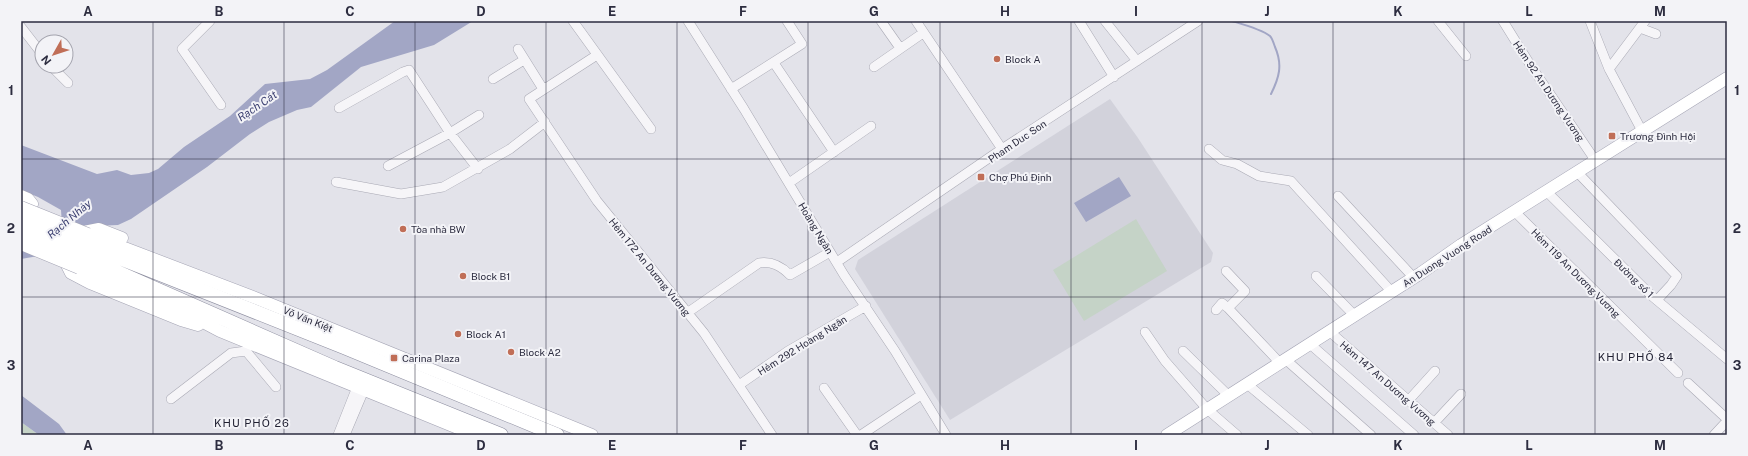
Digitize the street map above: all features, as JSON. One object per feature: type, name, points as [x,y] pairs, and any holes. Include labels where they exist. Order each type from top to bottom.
[{"type":"highway","name":"Võ Văn Kiệt","points":[[21,218],[84,251],[336,368],[501,435]]},
{"type":"highway","name":"Võ Văn Kiệt","points":[[21,232],[84,251],[344,347],[557,435]]},
{"type":"highway","points":[[336,368],[344,347]]},
{"type":"main road","name":"An Duong Vuong Road","points":[[1167,435],[1391,291],[1414,278],[1595,160],[1716,87],[1727,78]]},
{"type":"main road","points":[[21,196],[28,199],[32,204],[28,210],[21,215]]},
{"type":"main road","name":"Võ Văn Kiệt","points":[[21,207],[84,251],[169,304],[248,347],[360,388],[476,435]]},
{"type":"main road","points":[[220,331],[181,320],[90,283],[71,273],[65,261],[65,253],[80,234],[100,229],[227,281],[258,299]]},
{"type":"main road","name":"Võ Văn Kiệt","points":[[21,244],[84,251],[258,299],[592,435]]},
{"type":"street","points":[[210,21],[182,49],[221,105]]},
{"type":"street","points":[[573,21],[596,55],[651,129]]},
{"type":"street","name":"Hoàng Ngân","points":[[688,21],[789,183],[830,252],[895,351],[946,435]]},
{"type":"street","points":[[731,89],[802,44],[787,21]]},
{"type":"street","points":[[882,21],[900,48]]},
{"type":"street","points":[[916,21],[1002,150]]},
{"type":"street","points":[[1079,21],[1114,77]]},
{"type":"street","points":[[1105,21],[1137,61]]},
{"type":"street","points":[[1438,21],[1466,56]]},
{"type":"street","name":"Hẻm 92 An Dương Vương","points":[[1503,21],[1531,66],[1595,160]]},
{"type":"street","points":[[1590,21],[1608,69],[1642,131]]},
{"type":"street","name":"Pham Duc Son","points":[[837,262],[951,184],[1195,22]]},
{"type":"street","points":[[1608,69],[1642,25],[1656,34]]},
{"type":"street","points":[[21,27],[34,44]]},
{"type":"street","points":[[874,66],[923,33]]},
{"type":"street","points":[[518,49],[543,89],[596,55]]},
{"type":"street","points":[[493,79],[524,60]]},
{"type":"street","points":[[774,63],[834,152]]},
{"type":"street","points":[[338,108],[409,70],[450,133],[478,169]]},
{"type":"street","points":[[59,74],[68,83]]},
{"type":"street","name":"Hẻm 172 An Dương Vương","points":[[543,89],[529,99],[597,201],[704,333],[772,435]]},
{"type":"street","points":[[388,166],[450,133],[479,115]]},
{"type":"street","points":[[336,182],[401,194],[443,187],[478,169],[510,149],[545,122]]},
{"type":"street","points":[[789,183],[871,126]]},
{"type":"street","points":[[1209,149],[1222,160],[1237,164],[1259,176],[1291,181],[1391,291]]},
{"type":"street","points":[[1577,172],[1677,276],[1657,300]]},
{"type":"street","name":"Đường số 1","points":[[1547,192],[1657,300],[1727,359]]},
{"type":"street","points":[[1338,196],[1414,278]]},
{"type":"street","name":"Hẻm 119 An Dương Vương","points":[[1515,212],[1678,373]]},
{"type":"street","points":[[687,313],[759,263],[768,262],[782,267],[790,275],[830,252]]},
{"type":"street","points":[[1226,270],[1245,291],[1228,308]]},
{"type":"street","points":[[1316,276],[1354,315]]},
{"type":"street","points":[[1216,310],[1222,303],[1282,361],[1371,435]]},
{"type":"street","name":"Hẻm 292 Hoàng Ngân","points":[[739,385],[788,351],[866,306]]},
{"type":"street","name":"Hẻm 147 An Dương Vương","points":[[1329,331],[1448,435]]},
{"type":"street","points":[[1146,332],[1165,361],[1207,410],[1237,435]]},
{"type":"street","points":[[1310,344],[1414,435]]},
{"type":"street","points":[[172,399],[231,353],[248,347],[276,387]]},
{"type":"street","points":[[1183,351],[1229,396]]},
{"type":"street","points":[[1408,401],[1435,371]]},
{"type":"street","points":[[1688,383],[1727,420],[1714,435]]},
{"type":"street","points":[[1247,384],[1308,435]]},
{"type":"street","points":[[345,435],[360,388]]},
{"type":"street","points":[[824,388],[858,435]]},
{"type":"street","points":[[1434,423],[1461,394]]},
{"type":"street","points":[[861,435],[921,395]]},
{"type":"street","points":[[338,435],[355,402]]},
{"type":"shaded area","points":[[1110,99],[1138,138],[1213,253],[1211,262],[950,420],[855,269],[858,260]]},
{"type":"green space","points":[[1136,219],[1167,271],[1084,321],[1053,270]]},
{"type":"green space","points":[[21,422],[39,435],[21,435]]},
{"type":"water","points":[[395,21],[473,21],[434,45],[361,67],[311,107],[297,110],[269,122],[131,219],[118,225],[95,226],[44,255],[21,259],[21,243],[62,225],[61,210],[38,197],[21,190],[21,145],[97,174],[117,170],[131,175],[149,173],[158,169],[184,147],[230,116],[265,84],[310,79],[327,70]]},
{"type":"water","points":[[1119,177],[1131,196],[1086,222],[1074,203]]},
{"type":"water","points":[[21,395],[59,424],[67,435],[39,435],[21,422]]},
{"type":"waterway","points":[[1232,21],[1262,31],[1270,36],[1279,60],[1278,77],[1271,94]]},
{"type":"place","name":"Block A","points":[[997,59]]},
{"type":"place","name":"Trương Đình Hội","points":[[1612,136]]},
{"type":"place","name":"Chợ Phú Định","points":[[981,177]]},
{"type":"place","name":"Tòa nhà BW","points":[[403,229]]},
{"type":"place","name":"Block B1","points":[[463,276]]},
{"type":"place","name":"Block A1","points":[[458,334]]},
{"type":"place","name":"Block A2","points":[[511,352]]},
{"type":"place","name":"Carina Plaza","points":[[394,358]]},
{"type":"district","name":"KHU PHỐ 84","points":[[1636,357]]},
{"type":"district","name":"KHU PHỐ 26","points":[[252,423]]},
{"type":"water label","name":"Rạch Cát","points":[[257,106]]},
{"type":"water label","name":"Rạch Nhảy","points":[[69,219]]}]
